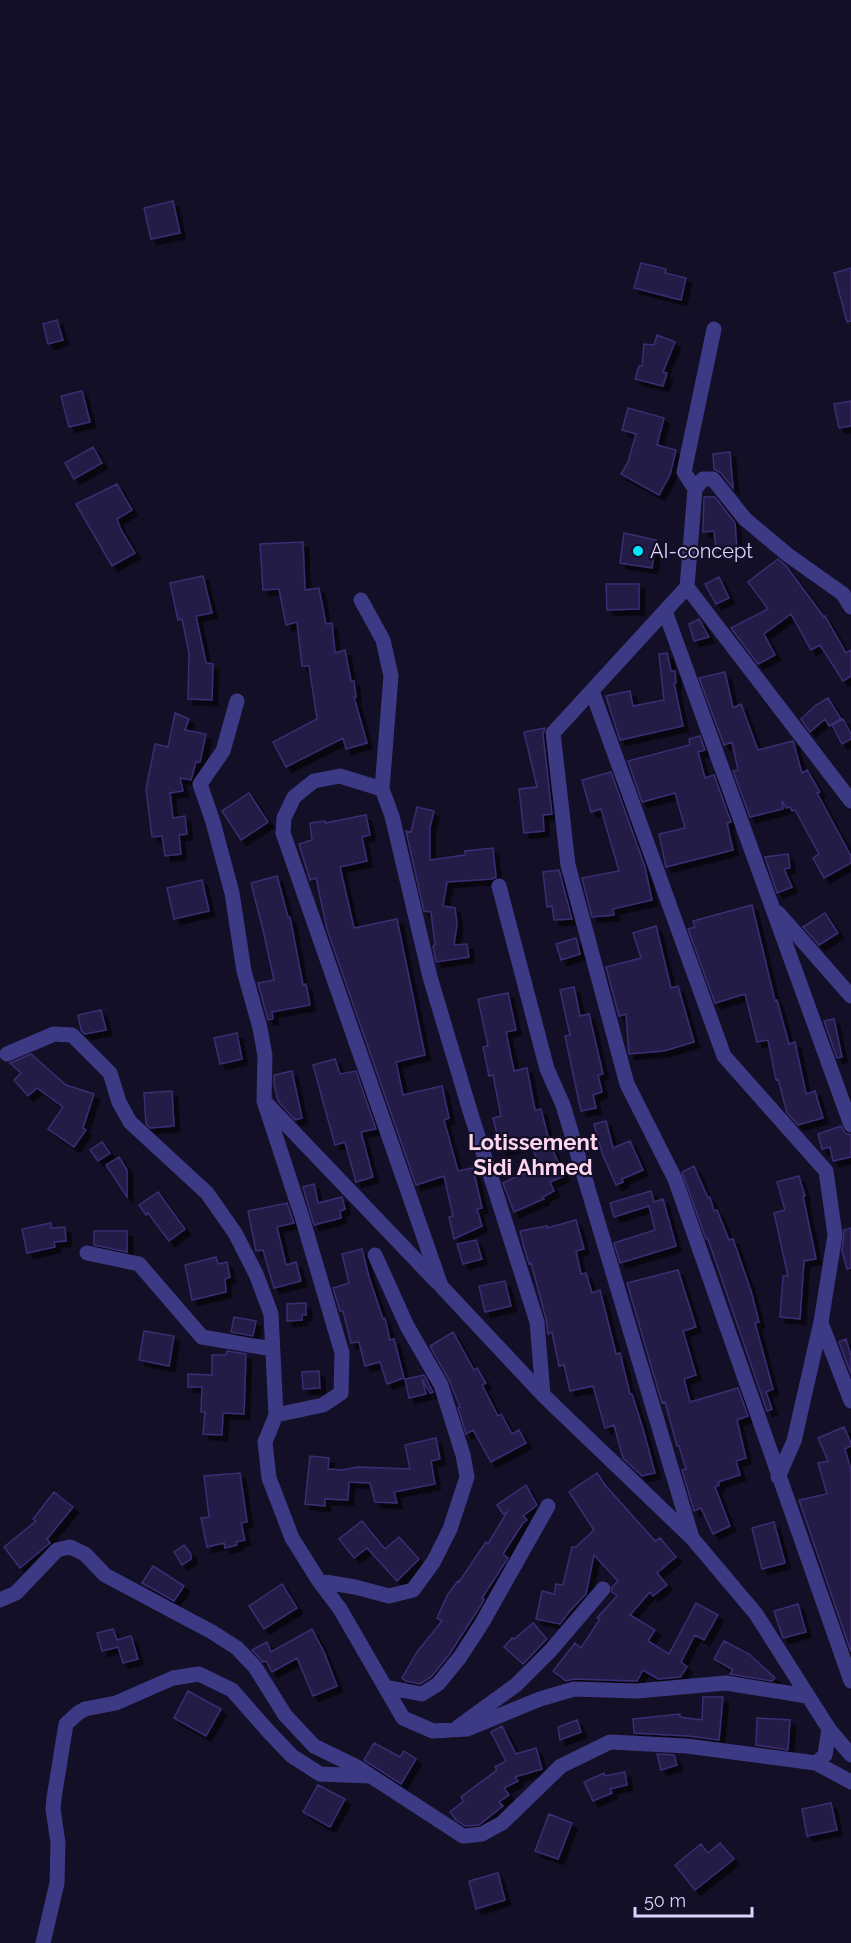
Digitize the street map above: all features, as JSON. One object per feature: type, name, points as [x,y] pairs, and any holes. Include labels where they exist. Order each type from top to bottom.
[{"type":"street","points":[[695,489],[684,472],[714,329]]},
{"type":"street","points":[[851,607],[843,594],[788,555],[745,519],[713,479],[703,479],[695,489],[687,587],[554,733],[568,865],[627,1084],[675,1179],[851,1682]]},
{"type":"street","points":[[687,587],[851,801]]},
{"type":"street","points":[[361,600],[383,640],[391,676],[382,789],[392,816],[430,977],[537,1322],[543,1395]]},
{"type":"street","points":[[665,611],[851,1125]]},
{"type":"street","points":[[592,691],[724,1056],[826,1171],[835,1234],[821,1322],[794,1441],[778,1477]]},
{"type":"street","points":[[237,702],[224,751],[200,784],[232,893],[244,971],[260,1028],[265,1056],[264,1101],[302,1217],[342,1353],[341,1393],[323,1405],[276,1415]]},
{"type":"street","points":[[382,789],[340,776],[314,781],[294,797],[284,818],[284,833],[441,1286]]},
{"type":"street","points":[[499,886],[547,1069],[563,1105],[692,1538]]},
{"type":"street","points":[[772,906],[851,996]]},
{"type":"street","points":[[7,1054],[54,1034],[72,1035],[110,1073],[119,1102],[130,1122],[207,1193],[235,1233],[256,1274],[271,1314],[276,1415],[265,1442],[269,1479],[292,1538],[340,1609],[403,1718],[434,1731],[467,1730],[540,1699],[574,1689],[637,1691],[726,1683],[807,1696]]},
{"type":"street","points":[[264,1101],[543,1395],[692,1538],[756,1614],[829,1729],[851,1755]]},
{"type":"street","points":[[87,1253],[139,1264],[202,1337],[272,1348]]},
{"type":"street","points":[[320,1581],[389,1596],[412,1590],[434,1560],[450,1529],[467,1478],[463,1455],[441,1385],[407,1326],[375,1256]]},
{"type":"street","points":[[821,1322],[851,1401]]},
{"type":"street","points":[[385,1687],[422,1694],[438,1684],[460,1657],[482,1623],[548,1506]]},
{"type":"street","points":[[0,1600],[16,1593],[57,1551],[70,1547],[85,1554],[105,1575],[212,1632],[237,1648],[255,1667],[285,1715],[314,1746],[357,1767],[463,1836],[482,1834],[502,1823],[561,1766],[610,1742],[687,1746],[816,1762],[851,1782]]},
{"type":"street","points":[[453,1730],[516,1685],[551,1650],[603,1589]]},
{"type":"street","points":[[43,1943],[57,1883],[58,1843],[53,1809],[66,1724],[85,1709],[116,1703],[173,1677],[199,1674],[232,1690],[292,1756],[320,1774],[370,1776]]},
{"type":"street","points":[[816,1762],[825,1755],[829,1729]]},
{"type":"building","points":[[173,201],[180,233],[151,239],[144,208]]},
{"type":"building","points":[[641,263],[666,269],[665,273],[686,278],[681,300],[634,288]]},
{"type":"building","points":[[851,268],[851,321],[847,322],[834,273]]},
{"type":"building","points":[[57,320],[63,340],[48,344],[43,324]]},
{"type":"building","points":[[657,335],[675,342],[663,372],[667,373],[663,386],[635,379],[639,366],[642,366],[644,344],[654,345]]},
{"type":"building","points":[[82,391],[90,422],[69,427],[61,396]]},
{"type":"building","points":[[851,401],[851,426],[839,428],[834,404]]},
{"type":"building","points":[[628,408],[664,418],[657,445],[676,450],[670,475],[659,495],[621,474],[628,462],[636,434],[622,430]]},
{"type":"building","points":[[93,447],[102,463],[74,479],[65,463]]},
{"type":"building","points":[[730,452],[733,488],[721,473],[714,469],[713,454]]},
{"type":"building","points":[[117,484],[132,510],[117,519],[135,553],[112,566],[76,504]]},
{"type":"building","points":[[704,497],[715,497],[735,523],[737,549],[716,551],[714,531],[703,532]]},
{"type":"building","name":"AI-concept","points":[[624,533],[656,540],[652,568],[620,563]]},
{"type":"building","points":[[303,542],[305,590],[319,588],[326,624],[332,623],[335,653],[345,650],[351,681],[354,681],[356,697],[354,697],[367,743],[346,749],[343,738],[286,767],[273,742],[317,719],[309,666],[302,666],[297,622],[286,625],[279,589],[263,590],[260,544]]},
{"type":"building","points":[[778,559],[825,616],[846,653],[851,650],[851,676],[843,681],[820,645],[811,650],[791,614],[764,634],[775,655],[758,664],[731,628],[768,609],[748,582]]},
{"type":"building","points":[[203,576],[212,613],[196,616],[206,663],[213,664],[212,700],[188,699],[189,653],[182,619],[178,620],[170,583]]},
{"type":"building","points":[[719,577],[729,598],[716,604],[705,584]]},
{"type":"building","points":[[606,584],[639,584],[639,609],[607,610]]},
{"type":"building","points":[[699,619],[709,637],[694,641],[689,624]]},
{"type":"building","points":[[667,653],[671,671],[675,671],[676,683],[674,683],[683,726],[620,740],[606,696],[630,691],[633,706],[664,700],[659,654]]},
{"type":"building","points":[[725,672],[733,708],[741,704],[758,750],[793,741],[802,773],[807,770],[820,792],[817,793],[851,856],[851,863],[824,878],[813,858],[819,854],[795,810],[792,811],[790,807],[786,808],[782,801],[783,809],[750,817],[733,771],[738,770],[732,742],[724,745],[699,678]]},
{"type":"building","points":[[828,698],[841,719],[829,726],[825,719],[810,732],[801,719],[816,705]]},
{"type":"building","points":[[175,713],[189,719],[185,730],[206,734],[200,762],[196,762],[191,780],[180,778],[183,791],[170,793],[173,818],[185,816],[187,834],[179,835],[181,854],[165,856],[162,836],[152,837],[146,789],[155,744],[168,747]]},
{"type":"building","points":[[843,719],[851,734],[851,739],[842,744],[832,725]]},
{"type":"building","points":[[545,728],[543,734],[552,814],[543,815],[544,831],[524,833],[519,789],[537,787],[524,732]]},
{"type":"building","points":[[700,736],[705,750],[698,752],[705,778],[714,775],[731,822],[727,823],[733,850],[666,867],[659,834],[685,828],[675,793],[642,802],[628,761],[690,745],[689,739]]},
{"type":"building","points":[[611,772],[645,867],[652,900],[613,909],[614,915],[592,917],[582,878],[619,871],[601,809],[591,812],[582,780]]},
{"type":"building","points":[[249,793],[268,822],[241,840],[222,811]]},
{"type":"building","points":[[417,807],[434,811],[430,827],[430,860],[465,855],[465,851],[493,848],[496,877],[447,882],[443,906],[455,908],[457,924],[454,945],[467,944],[469,957],[436,962],[431,912],[424,911],[406,831],[411,832]]},
{"type":"building","points":[[366,815],[370,835],[362,837],[367,861],[340,867],[354,928],[397,919],[425,1055],[396,1062],[403,1095],[442,1086],[449,1118],[444,1120],[458,1171],[473,1168],[482,1208],[477,1209],[482,1226],[454,1239],[449,1217],[453,1216],[444,1176],[416,1185],[327,929],[316,878],[310,880],[299,844],[312,840],[310,823],[325,821],[325,823]]},
{"type":"building","points":[[788,854],[790,868],[784,869],[792,887],[777,893],[765,857]]},
{"type":"building","points":[[559,870],[572,919],[554,920],[552,906],[547,907],[543,872]]},
{"type":"building","points":[[277,876],[288,917],[290,917],[303,985],[306,984],[310,1005],[272,1012],[273,1019],[268,1020],[258,983],[274,980],[251,883]]},
{"type":"building","points":[[202,880],[209,911],[174,919],[167,888]]},
{"type":"building","points":[[752,905],[775,1001],[777,1000],[789,1044],[795,1042],[806,1094],[815,1091],[823,1118],[798,1125],[787,1113],[778,1079],[776,1080],[768,1040],[757,1042],[745,994],[715,1003],[688,929],[695,927],[693,921]]},
{"type":"building","points":[[825,913],[838,933],[819,945],[803,927]]},
{"type":"building","points":[[656,926],[671,988],[678,986],[694,1042],[664,1051],[629,1054],[626,1014],[619,1016],[606,967],[641,958],[633,933]]},
{"type":"building","points":[[576,938],[580,954],[561,960],[556,944]]},
{"type":"building","points":[[574,987],[580,1016],[589,1014],[603,1074],[598,1075],[602,1092],[593,1095],[596,1108],[581,1111],[565,1036],[570,1035],[560,990]]},
{"type":"building","points":[[508,993],[516,1030],[506,1032],[514,1071],[527,1068],[535,1110],[541,1109],[549,1141],[564,1176],[550,1182],[554,1191],[543,1197],[544,1199],[514,1212],[503,1183],[540,1166],[530,1143],[501,1150],[493,1118],[501,1116],[493,1075],[489,1076],[483,1047],[488,1046],[478,999]]},
{"type":"building","points":[[101,1010],[106,1030],[85,1034],[81,1030],[78,1015]]},
{"type":"building","points":[[834,1019],[842,1057],[837,1058],[824,1021]]},
{"type":"building","points":[[237,1033],[242,1059],[220,1064],[214,1038]]},
{"type":"building","points":[[31,1054],[66,1085],[94,1094],[83,1128],[86,1130],[74,1147],[48,1129],[63,1107],[37,1088],[28,1096],[14,1080],[21,1073],[10,1063]]},
{"type":"building","points":[[335,1059],[340,1074],[356,1071],[376,1129],[361,1132],[373,1177],[356,1182],[345,1142],[335,1145],[313,1065]]},
{"type":"building","points":[[292,1071],[302,1118],[295,1120],[278,1101],[274,1084],[274,1075]]},
{"type":"building","points":[[172,1091],[174,1126],[150,1128],[146,1124],[144,1093]]},
{"type":"building","points":[[606,1121],[613,1148],[630,1141],[643,1170],[622,1179],[623,1182],[616,1185],[602,1153],[594,1124]]},
{"type":"building","points":[[841,1126],[845,1133],[851,1135],[851,1157],[833,1161],[830,1147],[822,1149],[818,1134]]},
{"type":"building","points":[[102,1142],[110,1153],[98,1161],[90,1150]]},
{"type":"building","points":[[119,1157],[127,1170],[127,1197],[106,1165]]},
{"type":"building","points":[[694,1166],[708,1198],[710,1197],[714,1211],[717,1210],[729,1240],[733,1239],[751,1291],[759,1322],[755,1323],[773,1389],[766,1392],[772,1409],[767,1411],[708,1239],[706,1239],[682,1172]]},
{"type":"building","points":[[799,1176],[805,1196],[803,1196],[816,1259],[804,1261],[800,1319],[780,1317],[783,1276],[788,1276],[774,1213],[785,1210],[777,1182]]},
{"type":"building","points":[[314,1184],[318,1203],[342,1197],[345,1209],[340,1211],[341,1218],[314,1225],[303,1187]]},
{"type":"building","points":[[651,1191],[654,1202],[663,1199],[676,1246],[620,1263],[614,1243],[655,1230],[649,1206],[614,1217],[610,1203]]},
{"type":"building","points":[[158,1192],[185,1229],[169,1241],[139,1205]]},
{"type":"building","points":[[287,1203],[294,1223],[277,1227],[286,1265],[296,1262],[301,1281],[274,1288],[263,1250],[256,1251],[248,1211]]},
{"type":"building","points":[[576,1220],[584,1249],[576,1251],[581,1274],[586,1273],[592,1293],[600,1290],[616,1354],[620,1353],[630,1394],[632,1394],[655,1473],[642,1476],[623,1458],[614,1425],[605,1428],[593,1386],[570,1391],[564,1365],[559,1366],[552,1332],[548,1334],[531,1263],[529,1264],[520,1231],[547,1226],[547,1228]]},
{"type":"building","points":[[51,1223],[51,1228],[65,1227],[66,1241],[54,1242],[55,1247],[27,1253],[22,1229]]},
{"type":"building","points":[[851,1228],[851,1268],[847,1269],[842,1251],[844,1230]]},
{"type":"building","points":[[94,1231],[127,1231],[127,1252],[94,1245]]},
{"type":"building","points":[[476,1240],[482,1259],[463,1264],[457,1244]]},
{"type":"building","points":[[362,1249],[390,1340],[394,1339],[404,1378],[387,1384],[380,1362],[365,1366],[359,1342],[351,1343],[343,1311],[340,1311],[333,1288],[349,1283],[342,1254]]},
{"type":"building","points":[[216,1257],[218,1264],[227,1262],[230,1277],[225,1279],[226,1292],[192,1300],[185,1265]]},
{"type":"building","points":[[678,1270],[696,1327],[683,1331],[696,1375],[684,1379],[690,1402],[738,1388],[748,1416],[737,1420],[746,1458],[736,1461],[740,1475],[718,1482],[719,1485],[715,1487],[730,1526],[713,1534],[701,1508],[694,1511],[682,1470],[686,1469],[665,1402],[662,1403],[627,1283]]},
{"type":"building","points":[[505,1281],[511,1306],[485,1312],[479,1286]]},
{"type":"building","points":[[306,1303],[306,1315],[302,1315],[302,1320],[287,1321],[287,1304]]},
{"type":"building","points":[[234,1317],[256,1321],[253,1336],[231,1332]]},
{"type":"building","points":[[144,1331],[174,1336],[169,1366],[139,1360]]},
{"type":"building","points":[[453,1332],[474,1370],[477,1368],[486,1383],[482,1385],[498,1416],[501,1414],[512,1434],[519,1430],[526,1443],[491,1462],[473,1430],[466,1434],[458,1408],[460,1407],[450,1382],[430,1346]]},
{"type":"building","points":[[846,1339],[851,1356],[851,1374],[839,1342]]},
{"type":"building","points":[[227,1351],[246,1354],[244,1414],[223,1413],[222,1435],[203,1434],[205,1412],[201,1412],[202,1387],[188,1387],[188,1374],[212,1375],[212,1355],[226,1355]]},
{"type":"building","points":[[319,1371],[320,1388],[303,1389],[302,1372]]},
{"type":"building","points":[[424,1375],[433,1392],[430,1393],[422,1379],[426,1394],[409,1398],[405,1379]]},
{"type":"building","points":[[844,1427],[851,1443],[851,1446],[845,1449],[851,1470],[851,1652],[799,1500],[827,1494],[818,1463],[828,1461],[818,1438]]},
{"type":"building","points":[[436,1438],[440,1459],[431,1461],[435,1484],[394,1492],[397,1503],[375,1502],[370,1483],[349,1482],[348,1500],[325,1499],[325,1506],[305,1504],[310,1456],[329,1458],[328,1469],[342,1470],[358,1467],[410,1469],[405,1445]]},
{"type":"building","points":[[240,1473],[247,1522],[241,1523],[245,1540],[225,1548],[224,1543],[207,1547],[201,1518],[209,1517],[204,1476]]},
{"type":"building","points":[[597,1473],[655,1541],[660,1538],[676,1557],[657,1573],[667,1585],[653,1596],[650,1592],[630,1615],[655,1630],[648,1641],[669,1654],[696,1603],[718,1615],[704,1640],[695,1635],[681,1662],[687,1667],[680,1677],[658,1679],[643,1670],[637,1681],[574,1679],[566,1681],[553,1671],[575,1643],[581,1648],[600,1619],[597,1618],[617,1596],[612,1592],[612,1587],[618,1581],[594,1555],[586,1594],[560,1624],[536,1619],[542,1591],[554,1594],[556,1584],[563,1585],[572,1547],[576,1547],[594,1530],[569,1492]]},
{"type":"building","points":[[526,1485],[537,1505],[523,1516],[527,1520],[503,1554],[508,1558],[482,1598],[484,1599],[481,1605],[449,1655],[431,1677],[420,1684],[406,1681],[402,1678],[417,1652],[442,1621],[437,1618],[448,1594],[459,1582],[486,1542],[488,1544],[507,1512],[503,1514],[497,1505]]},
{"type":"building","points":[[54,1492],[73,1507],[47,1539],[50,1543],[20,1568],[4,1547],[36,1521],[33,1519]]},
{"type":"building","points":[[362,1521],[385,1549],[399,1537],[419,1559],[397,1581],[367,1548],[354,1558],[339,1539]]},
{"type":"building","points":[[774,1522],[785,1563],[762,1569],[752,1528]]},
{"type":"building","points":[[184,1545],[191,1554],[191,1559],[182,1565],[174,1552]]},
{"type":"building","points":[[153,1566],[184,1586],[174,1601],[142,1583]]},
{"type":"building","points":[[282,1584],[297,1608],[264,1629],[249,1606]]},
{"type":"building","points":[[798,1604],[806,1632],[783,1638],[774,1611]]},
{"type":"building","points":[[533,1623],[547,1639],[523,1664],[504,1647],[512,1638],[514,1639]]},
{"type":"building","points":[[113,1629],[117,1640],[131,1636],[138,1659],[123,1663],[118,1647],[102,1651],[97,1633]]},
{"type":"building","points":[[312,1629],[337,1686],[313,1696],[297,1658],[272,1672],[266,1661],[263,1662],[252,1650],[267,1642],[271,1652]]},
{"type":"building","points":[[724,1641],[749,1654],[775,1678],[772,1681],[730,1674],[733,1670],[714,1659]]},
{"type":"building","points":[[188,1691],[221,1709],[206,1736],[174,1718]]},
{"type":"building","points":[[703,1697],[723,1697],[719,1740],[634,1733],[633,1719],[680,1714],[680,1717],[702,1720]]},
{"type":"building","points":[[757,1718],[790,1720],[788,1750],[756,1745]]},
{"type":"building","points":[[577,1720],[581,1732],[560,1740],[558,1727]]},
{"type":"building","points":[[502,1726],[516,1754],[536,1748],[542,1769],[515,1777],[518,1781],[504,1788],[509,1795],[499,1802],[503,1806],[479,1825],[465,1826],[450,1812],[464,1801],[461,1797],[497,1770],[495,1767],[506,1761],[491,1732]]},
{"type":"building","points":[[374,1743],[400,1757],[404,1751],[416,1759],[401,1784],[364,1760]]},
{"type":"building","points":[[657,1754],[674,1755],[677,1765],[661,1770]]},
{"type":"building","points":[[625,1772],[627,1785],[610,1789],[612,1793],[593,1801],[584,1782],[604,1773],[605,1776]]},
{"type":"building","points":[[318,1785],[345,1799],[330,1827],[303,1812]]},
{"type":"building","points":[[831,1803],[837,1830],[807,1836],[802,1809]]},
{"type":"building","points":[[549,1814],[572,1823],[558,1859],[535,1851]]},
{"type":"building","points":[[720,1843],[734,1859],[695,1890],[675,1865],[701,1844],[708,1853]]},
{"type":"building","points":[[498,1873],[505,1900],[476,1909],[469,1881]]},
{"type":"place","name":"AI-concept","points":[[638,551]]},
{"type":"district","name":"Lotissement Sidi Ahmed","points":[[533,1154]]}]
